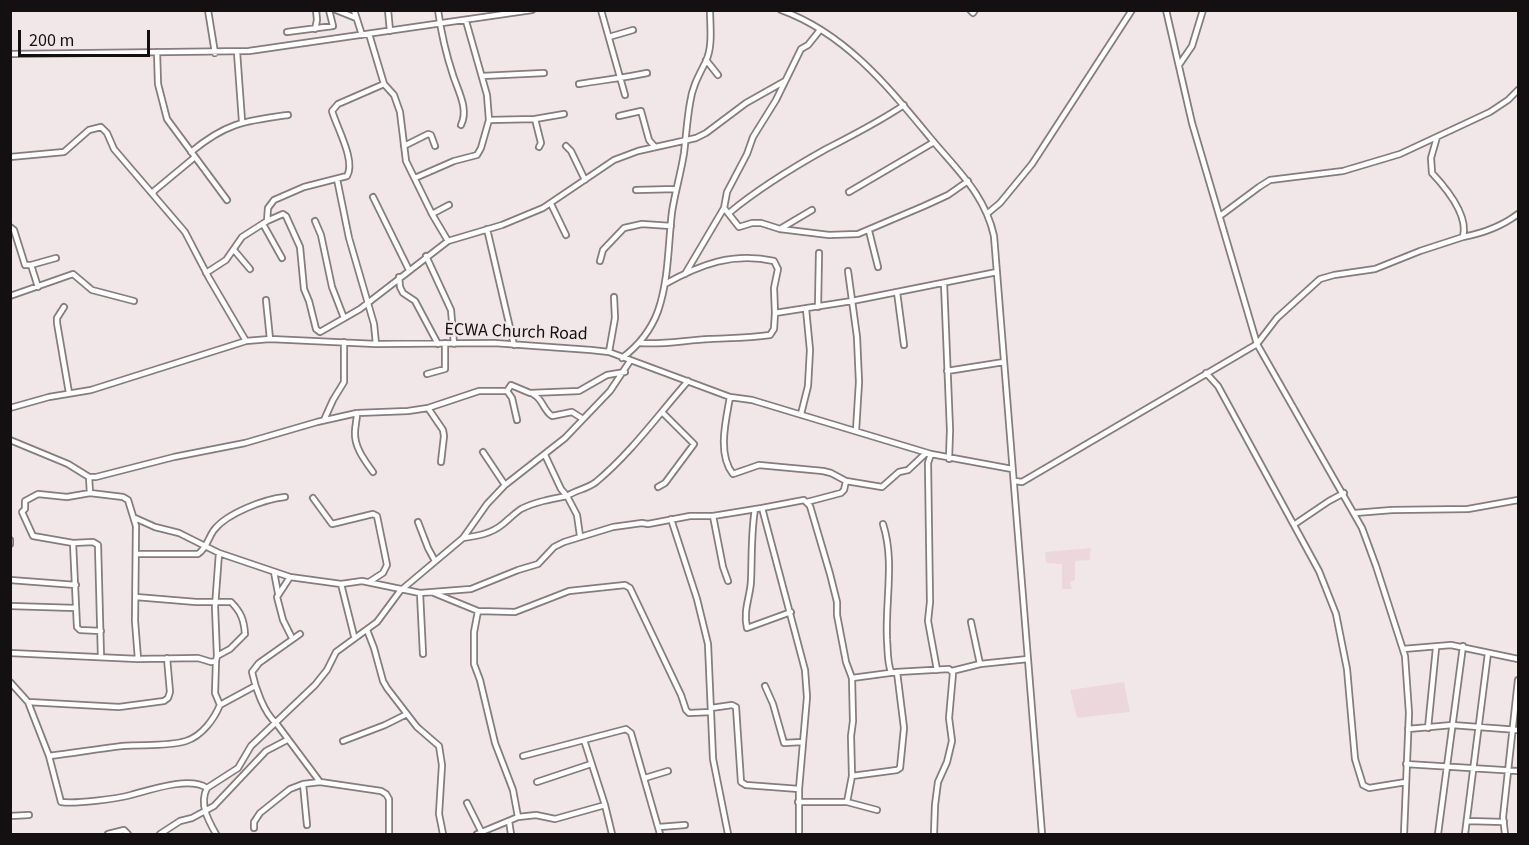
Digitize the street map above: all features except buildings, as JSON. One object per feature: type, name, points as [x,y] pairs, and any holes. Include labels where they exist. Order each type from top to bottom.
[{"type":"street","points":[[208,10],[215,53]]},
{"type":"street","points":[[315,29],[316,10]]},
{"type":"street","points":[[287,32],[333,26],[329,10]]},
{"type":"street","points":[[336,10],[356,18]]},
{"type":"street","points":[[354,10],[362,35]]},
{"type":"street","points":[[388,10],[390,31]]},
{"type":"street","points":[[438,10],[453,75],[461,96],[464,119],[461,125]]},
{"type":"street","points":[[10,54],[237,52],[532,10]]},
{"type":"street","points":[[601,10],[625,95]]},
{"type":"street","points":[[622,358],[640,343],[657,314],[665,284],[684,140],[696,78],[706,60],[709,48],[711,10]]},
{"type":"street","points":[[781,10],[820,30],[854,53],[904,105],[968,181],[988,213],[994,236],[1042,834]]},
{"type":"street","points":[[970,10],[972,13],[975,10]]},
{"type":"street","points":[[988,213],[1000,203],[1032,164],[1132,10]]},
{"type":"street","points":[[1166,10],[1192,123],[1257,344],[1354,513],[1376,566],[1403,650],[1408,687],[1404,834],[1411,834]]},
{"type":"street","points":[[1179,65],[1192,46],[1203,10]]},
{"type":"street","points":[[415,178],[454,161],[477,155],[481,148],[489,120],[487,95],[466,21]]},
{"type":"street","points":[[609,37],[633,30]]},
{"type":"street","points":[[685,274],[724,208],[727,192],[747,154],[753,137],[801,49],[808,45],[820,30]]},
{"type":"street","points":[[369,34],[384,84],[391,91],[398,106],[406,161],[448,241]]},
{"type":"street","points":[[157,52],[158,84],[167,119],[227,200]]},
{"type":"street","points":[[237,52],[242,121]]},
{"type":"street","points":[[706,60],[718,75]]},
{"type":"street","points":[[482,76],[544,73]]},
{"type":"street","points":[[579,84],[647,73]]},
{"type":"street","points":[[312,341],[318,332],[368,302],[448,241],[502,225],[550,204],[614,160],[655,147],[696,138],[746,103],[785,81]]},
{"type":"street","points":[[282,258],[265,223],[268,207],[274,200],[304,187],[347,176],[350,172],[350,164],[333,115],[334,108],[338,104],[384,84]]},
{"type":"street","points":[[1220,216],[1270,180],[1314,176],[1368,165],[1437,137],[1490,112],[1518,90]]},
{"type":"street","points":[[729,213],[763,187],[904,105]]},
{"type":"street","points":[[619,116],[641,111],[650,140],[655,147]]},
{"type":"street","points":[[489,120],[535,119],[564,114]]},
{"type":"street","points":[[153,194],[216,133],[242,121],[288,115]]},
{"type":"street","points":[[535,119],[541,143],[539,147]]},
{"type":"street","points":[[10,157],[64,152],[89,130],[101,128],[107,133],[114,149],[185,232],[246,341]]},
{"type":"street","points":[[404,146],[428,134],[432,135],[435,146]]},
{"type":"street","points":[[1437,137],[1430,167],[1456,202],[1465,231],[1463,237]]},
{"type":"street","points":[[849,192],[934,142]]},
{"type":"street","points":[[566,146],[571,151],[585,180]]},
{"type":"street","points":[[337,179],[349,238],[368,302],[376,344]]},
{"type":"street","points":[[724,208],[739,227],[752,223],[780,229],[846,236],[869,231],[948,195],[968,181]]},
{"type":"street","points":[[636,190],[676,189]]},
{"type":"street","points":[[373,197],[409,270]]},
{"type":"street","points":[[550,204],[566,235]]},
{"type":"street","points":[[432,214],[449,205]]},
{"type":"street","points":[[780,229],[812,210]]},
{"type":"street","points":[[206,273],[226,260],[242,237],[283,214],[290,223],[300,248],[304,289],[318,332]]},
{"type":"street","points":[[1015,481],[1022,482],[1257,344],[1277,318],[1320,279],[1375,269],[1420,251],[1485,232],[1505,224],[1518,214]]},
{"type":"street","points":[[315,221],[321,235],[332,287],[344,318]]},
{"type":"street","points":[[600,261],[603,250],[624,228],[642,224],[671,225]]},
{"type":"street","points":[[10,227],[14,230],[25,265],[56,258]]},
{"type":"street","points":[[487,229],[514,345]]},
{"type":"street","points":[[869,231],[879,267]]},
{"type":"street","points":[[234,250],[250,269]]},
{"type":"street","points":[[818,307],[819,253]]},
{"type":"street","points":[[426,256],[451,310],[454,344]]},
{"type":"street","points":[[640,343],[743,339],[770,335],[774,329],[774,288],[778,269],[774,261],[753,256],[727,258],[665,284]]},
{"type":"street","points":[[31,265],[38,287]]},
{"type":"street","points":[[848,271],[858,357],[856,432]]},
{"type":"street","points":[[775,313],[852,301],[997,272]]},
{"type":"street","points":[[10,296],[73,274],[92,290],[134,301]]},
{"type":"street","points":[[399,277],[403,293],[415,301],[438,344]]},
{"type":"street","points":[[944,283],[951,430],[949,459]]},
{"type":"street","points":[[897,292],[904,345]]},
{"type":"street","points":[[609,352],[615,318],[614,297]]},
{"type":"street","points":[[266,300],[270,339]]},
{"type":"street","points":[[64,307],[57,318],[57,323],[69,393]]},
{"type":"street","points":[[801,414],[808,386],[810,350],[806,309]]},
{"type":"street","name":"ECWA Church Road","points":[[10,408],[116,382],[246,341],[270,339],[376,344],[560,347],[609,352],[730,397],[752,400],[949,459],[1012,469]]},
{"type":"street","points":[[324,420],[344,382],[344,342]]},
{"type":"street","points":[[427,374],[445,369],[445,344]]},
{"type":"street","points":[[216,834],[204,811],[203,802],[207,788],[238,768],[251,746],[315,686],[327,670],[336,652],[354,636],[367,630],[390,606],[400,591],[463,538],[487,504],[505,485],[565,438],[610,391],[625,372],[630,361]]},
{"type":"street","points":[[947,370],[1004,362]]},
{"type":"street","points":[[530,393],[579,391],[607,375],[625,372]]},
{"type":"street","points":[[1206,373],[1218,386],[1295,524],[1319,570],[1336,614],[1347,669],[1355,759],[1363,785],[1369,788],[1406,782]]},
{"type":"street","points":[[463,538],[490,531],[500,526],[519,510],[531,505],[567,496],[595,483],[640,438],[688,381]]},
{"type":"street","points":[[507,391],[511,385],[536,396],[548,414],[552,416],[572,412],[583,419]]},
{"type":"street","points":[[10,440],[68,464],[89,477],[109,475],[174,457],[245,443],[357,413],[408,411],[428,408],[479,391],[507,391]]},
{"type":"street","points":[[507,391],[512,398],[517,420]]},
{"type":"street","points":[[730,397],[724,449],[733,474],[759,465],[823,471],[846,481],[882,487],[899,472],[908,470],[929,453]]},
{"type":"street","points":[[428,408],[443,430],[441,462]]},
{"type":"street","points":[[658,487],[665,483],[694,444],[662,412]]},
{"type":"street","points":[[357,413],[354,434],[362,456],[373,472]]},
{"type":"street","points":[[483,452],[505,485]]},
{"type":"street","points":[[929,453],[930,602],[928,621],[937,670]]},
{"type":"street","points":[[545,455],[561,489],[577,515],[580,536]]},
{"type":"street","points":[[89,477],[90,493]]},
{"type":"street","points":[[135,518],[155,527],[179,533],[219,553],[290,577],[341,584],[362,581],[400,591],[433,593],[471,590],[538,564],[554,547],[580,536],[613,527],[648,524],[690,516],[713,516],[804,500],[807,502],[841,493],[846,481]]},
{"type":"street","points":[[101,657],[98,545],[93,542],[73,543],[33,536],[22,512],[26,508],[25,501],[38,494],[67,497],[90,493],[126,498],[135,518],[138,659]]},
{"type":"street","points":[[1295,524],[1329,501],[1344,494]]},
{"type":"street","points":[[137,554],[198,554],[216,527],[236,514],[274,498],[285,497]]},
{"type":"street","points":[[313,498],[332,524],[373,514],[377,516],[387,565],[383,573],[369,582]]},
{"type":"street","points":[[1354,513],[1468,509],[1518,500]]},
{"type":"street","points":[[807,502],[819,533],[830,574],[837,602],[837,615],[846,662],[852,678],[852,776],[847,802]]},
{"type":"street","points":[[762,508],[805,670],[807,697],[798,802],[799,834]]},
{"type":"street","points":[[755,509],[750,560],[751,584],[746,603],[747,628],[791,612]]},
{"type":"street","points":[[713,516],[728,581]]},
{"type":"street","points":[[671,519],[704,623],[710,659],[713,759],[728,834]]},
{"type":"street","points":[[418,522],[435,561]]},
{"type":"street","points":[[883,524],[889,548],[886,618],[888,663],[891,672]]},
{"type":"street","points":[[73,543],[78,629],[101,631]]},
{"type":"street","points":[[219,553],[215,693],[220,705]]},
{"type":"street","points":[[274,572],[278,605],[292,638]]},
{"type":"street","points":[[278,593],[290,577]]},
{"type":"street","points":[[10,580],[76,585]]},
{"type":"street","points":[[341,584],[354,636]]},
{"type":"street","points":[[433,593],[478,611],[515,612],[569,591],[625,585],[630,588],[681,695],[686,711],[689,713],[732,705],[736,707],[741,782],[762,787],[799,789]]},
{"type":"street","points":[[420,593],[423,654]]},
{"type":"street","points":[[10,653],[138,659],[198,658],[211,662],[230,649],[245,634],[244,621],[238,609],[231,602],[136,597]]},
{"type":"street","points":[[10,606],[76,608]]},
{"type":"street","points":[[478,611],[474,632],[474,664],[495,743],[513,790],[518,817]]},
{"type":"street","points":[[971,622],[980,664]]},
{"type":"street","points":[[367,630],[383,681],[417,727],[439,747],[442,765],[439,814],[443,834]]},
{"type":"street","points":[[300,634],[259,663],[252,672],[255,686],[269,717],[276,723],[320,782]]},
{"type":"street","points":[[1403,650],[1451,645],[1518,659]]},
{"type":"street","points":[[1438,834],[1463,646]]},
{"type":"street","points":[[1428,728],[1436,648]]},
{"type":"street","points":[[1465,834],[1488,653]]},
{"type":"street","points":[[28,702],[119,707],[164,701],[170,693],[167,658]]},
{"type":"street","points":[[852,678],[891,672],[952,670],[980,664],[1028,659]]},
{"type":"street","points":[[934,834],[934,804],[938,782],[952,741],[949,718],[952,670]]},
{"type":"street","points":[[852,776],[900,768],[904,728],[897,672]]},
{"type":"street","points":[[1504,834],[1508,770],[1516,730],[1518,680]]},
{"type":"street","points":[[10,682],[28,702],[49,756],[60,800],[64,802],[128,796],[148,789],[182,784],[202,784],[207,788]]},
{"type":"street","points":[[49,756],[123,746],[187,741],[196,736],[209,723],[220,705],[255,686]]},
{"type":"street","points":[[765,686],[773,704],[784,743],[802,742]]},
{"type":"street","points":[[343,741],[386,725],[407,714]]},
{"type":"street","points":[[1408,729],[1452,725],[1516,730]]},
{"type":"street","points":[[523,756],[626,729],[631,733],[660,834]]},
{"type":"street","points":[[160,834],[180,821],[192,818],[214,806],[266,751],[287,740]]},
{"type":"street","points":[[584,740],[612,834]]},
{"type":"street","points":[[537,782],[591,764]]},
{"type":"street","points":[[1406,764],[1518,771]]},
{"type":"street","points":[[645,778],[668,771]]},
{"type":"street","points":[[254,828],[254,822],[260,813],[290,789],[303,784],[320,782],[381,791],[386,794],[389,799],[389,834]]},
{"type":"street","points":[[303,784],[307,825]]},
{"type":"street","points":[[467,802],[479,834],[518,817],[536,815],[555,819],[605,805]]},
{"type":"street","points":[[798,802],[847,802],[878,810]]},
{"type":"street","points":[[10,816],[28,815]]},
{"type":"street","points":[[509,821],[511,834]]},
{"type":"street","points":[[1467,821],[1504,822]]},
{"type":"street","points":[[659,827],[685,825]]},
{"type":"street","points":[[108,834],[124,830],[128,834]]},
{"type":"shaded area","points":[[1091,548],[1090,560],[1075,561],[1075,580],[1070,582],[1072,589],[1062,589],[1062,564],[1046,563],[1045,552]]},
{"type":"shaded area","points":[[1124,682],[1130,712],[1077,718],[1070,690]]}]
